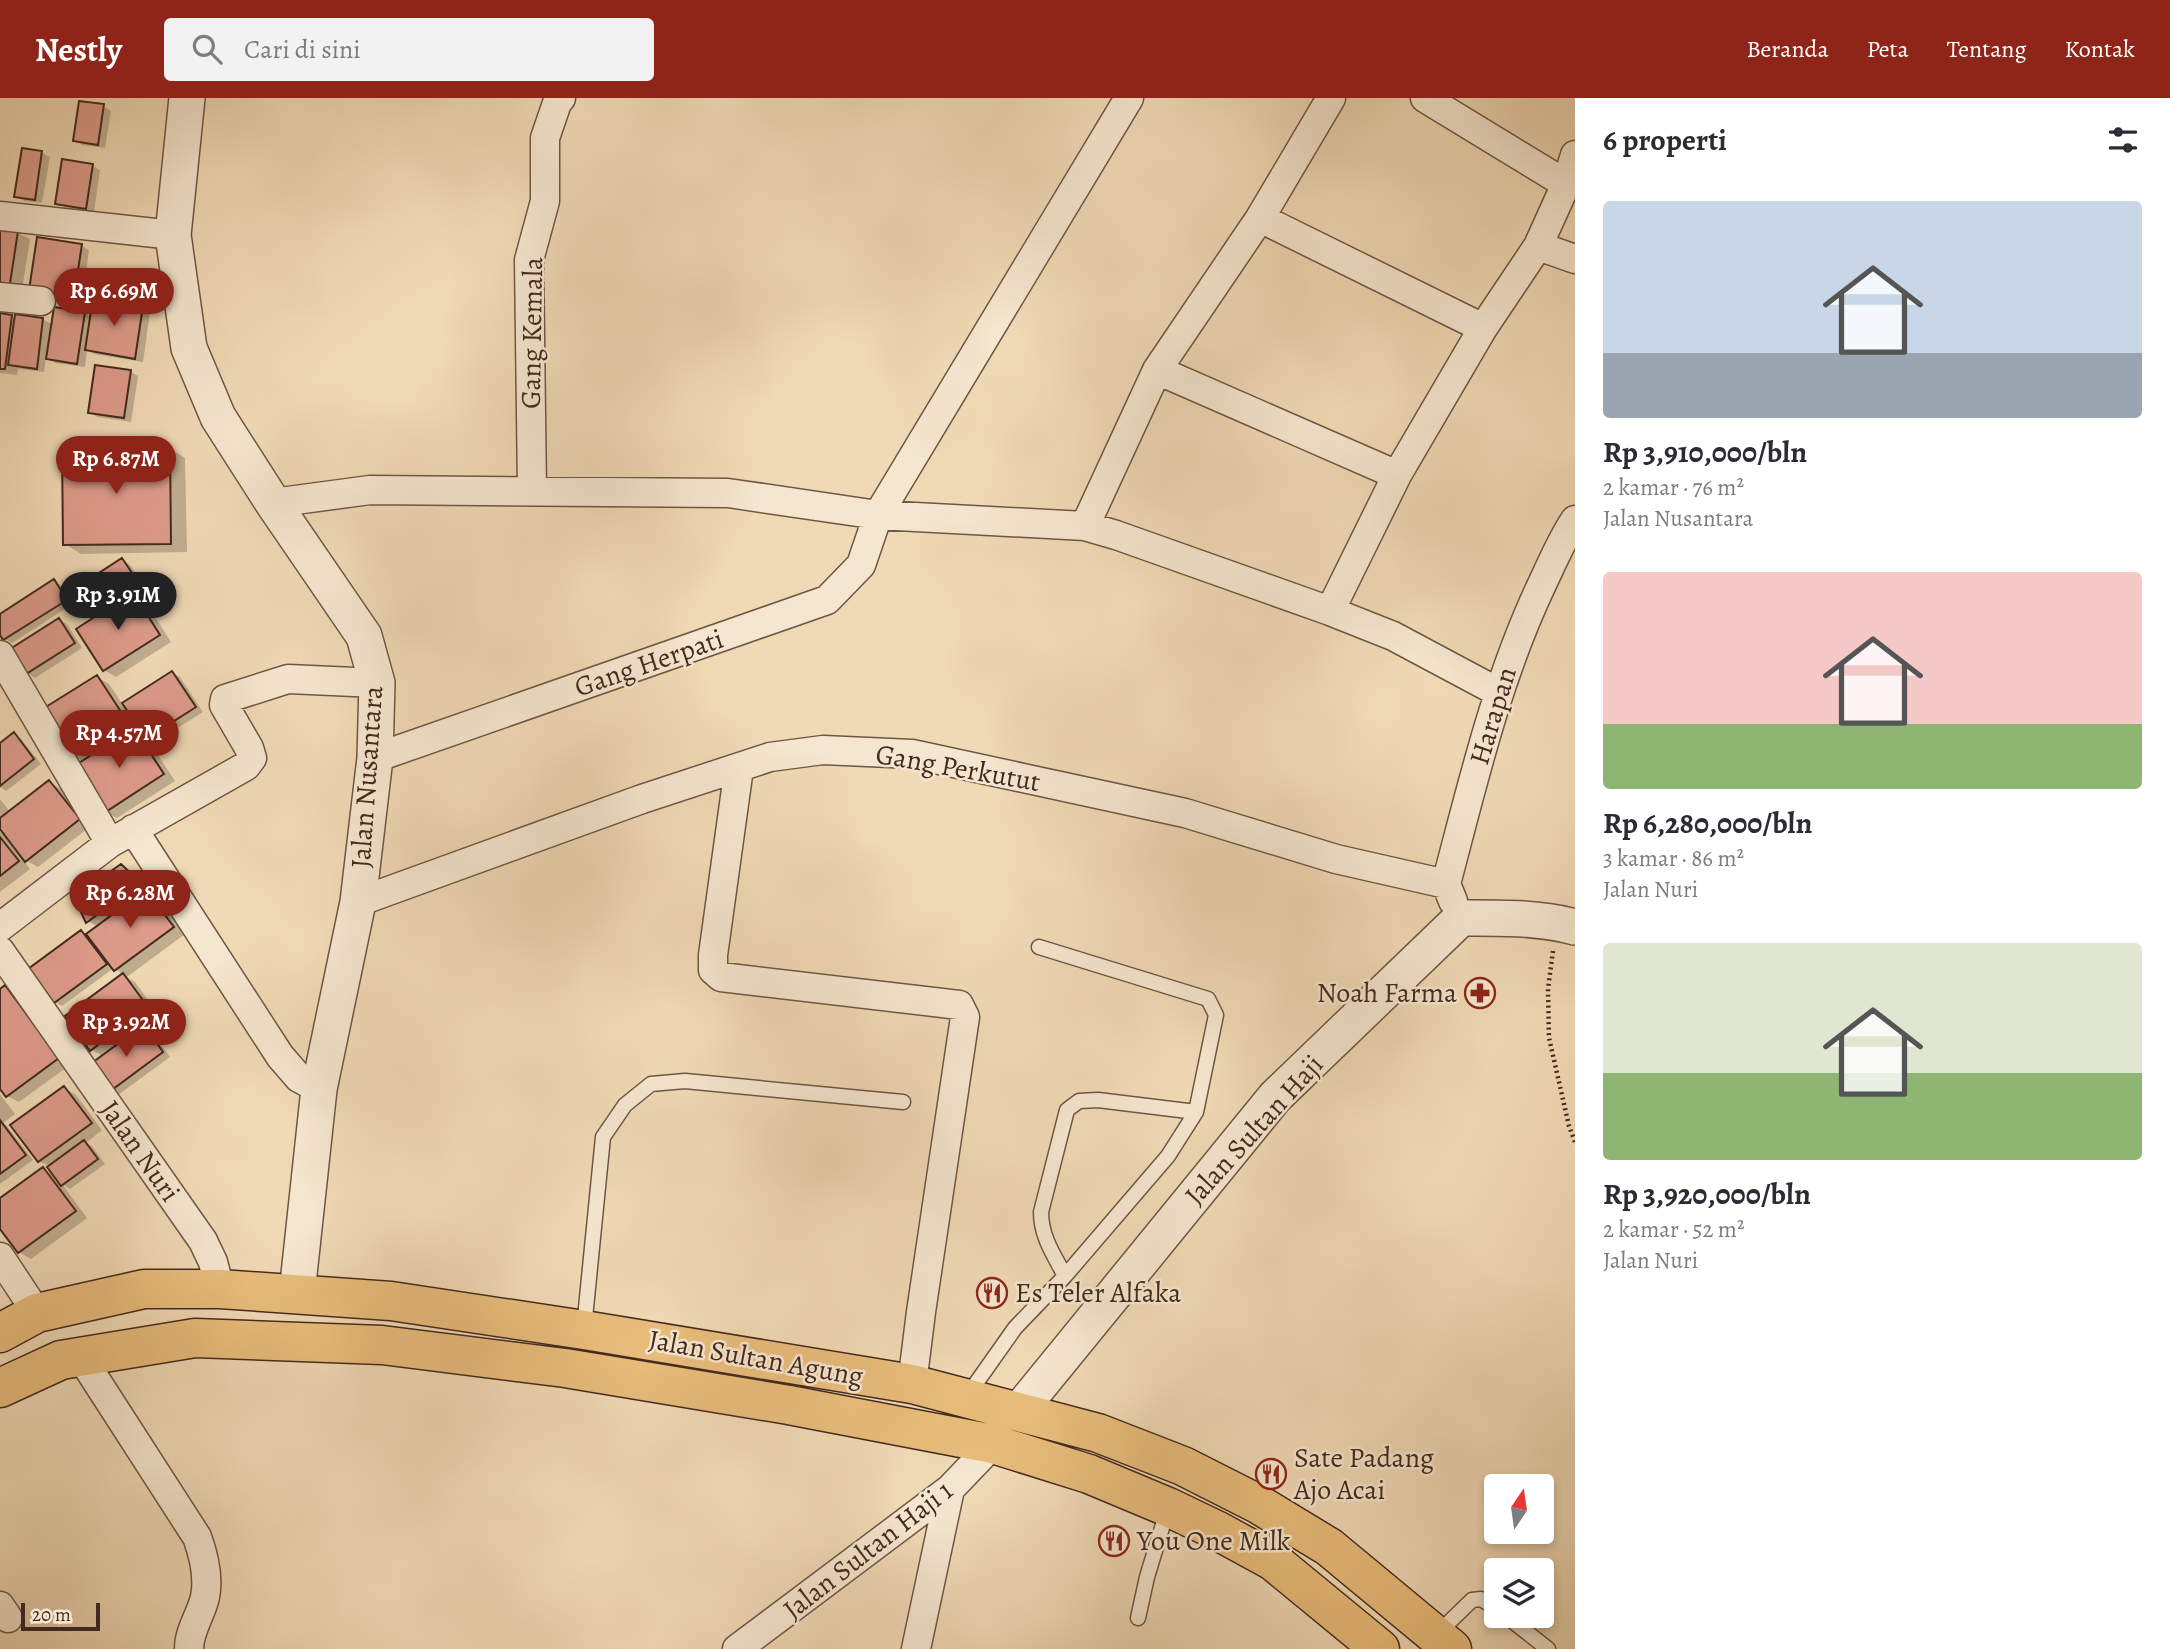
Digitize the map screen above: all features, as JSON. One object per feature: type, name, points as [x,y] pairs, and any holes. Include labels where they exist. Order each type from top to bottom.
[{"type":"main road","name":"Jalan Sultan Agung","points":[[0,1333],[37,1313],[144,1289],[220,1289],[309,1310],[391,1301],[584,1329],[912,1384],[1098,1433],[1183,1466],[1258,1504],[1329,1547],[1444,1642]]},
{"type":"main road","points":[[0,1348],[47,1329],[170,1304],[196,1303],[309,1310],[361,1332],[382,1345]]},
{"type":"main road","points":[[0,1367],[31,1351],[56,1344],[172,1321],[309,1310]]},
{"type":"main road","name":"Jalan Sultan Agung","points":[[0,1388],[61,1360],[195,1338],[382,1345],[578,1371],[789,1405],[993,1444],[1089,1474],[1168,1507],[1273,1561],[1380,1649]]},
{"type":"street","name":"Jalan Nusantara","points":[[187,98],[173,235],[189,348],[218,417],[364,636],[377,683],[375,758],[358,902],[319,1089],[309,1310]]},
{"type":"street","name":"Gang Kemala","points":[[532,490],[529,260],[545,201],[545,138],[561,98]]},
{"type":"street","name":"Gang Herpati","points":[[375,758],[827,600],[861,565],[877,515],[1129,98]]},
{"type":"street","points":[[1086,526],[1157,370],[1260,218],[1331,98]]},
{"type":"street","points":[[1425,98],[1566,184]]},
{"type":"street","points":[[1330,611],[1397,475],[1483,328],[1538,246],[1566,184],[1575,155]]},
{"type":"street","points":[[0,216],[173,235]]},
{"type":"street","points":[[1260,218],[1483,328]]},
{"type":"street","points":[[1538,246],[1575,259]]},
{"type":"street","points":[[0,297],[41,301]]},
{"type":"street","points":[[1157,370],[1397,475]]},
{"type":"street","points":[[273,503],[370,490],[728,493],[877,515],[1086,526],[1330,611],[1393,636],[1498,692]]},
{"type":"street","name":"Harapan","points":[[1446,884],[1498,692],[1526,617],[1575,520]]},
{"type":"street","points":[[0,655],[121,836],[280,1056],[299,1078],[319,1089]]},
{"type":"street","points":[[0,927],[121,836],[246,766],[252,758],[249,748],[224,705],[225,699],[288,679],[377,683]]},
{"type":"street","name":"Gang Perkutut","points":[[358,902],[642,799],[770,757],[823,750],[912,754],[1185,813],[1336,859],[1446,884]]},
{"type":"street","points":[[739,768],[713,970],[721,976],[959,1005],[965,1017],[912,1384]]},
{"type":"street","points":[[1446,884],[1461,918],[1505,918],[1566,925]]},
{"type":"street","name":"Jalan Sultan Haji","points":[[1018,1412],[1275,1097],[1461,918]]},
{"type":"street","name":"Jalan Nuri","points":[[0,951],[203,1241],[213,1262],[220,1289]]},
{"type":"street","points":[[0,1256],[37,1313]]},
{"type":"street","points":[[81,1357],[197,1538],[205,1561],[205,1596],[188,1649]]},
{"type":"street","name":"Jalan Sultan Haji 1","points":[[737,1649],[950,1489],[993,1444]]},
{"type":"street","points":[[916,1649],[950,1489]]},
{"type":"lane","points":[[965,1398],[1015,1328],[1065,1276],[1168,1157],[1196,1112],[1216,1015],[1208,999],[1039,947]]},
{"type":"lane","points":[[584,1329],[603,1137],[625,1105],[651,1084],[685,1081],[903,1102]]},
{"type":"lane","points":[[1065,1276],[1045,1238],[1041,1219],[1067,1110],[1079,1101],[1098,1100],[1196,1112]]},
{"type":"lane","points":[[1138,1618],[1168,1507]]},
{"type":"lane","points":[[1444,1642],[1472,1600],[1484,1601]]},
{"type":"lane","points":[[1521,1628],[1548,1649]]},
{"type":"path","points":[[1566,925],[1548,989],[1549,1038],[1575,1142]]},
{"type":"building","points":[[79,101],[104,104],[98,145],[73,141]]},
{"type":"building","points":[[22,148],[42,151],[35,200],[14,197]]},
{"type":"building","points":[[62,159],[93,164],[86,209],[55,204]]},
{"type":"building","points":[[0,228],[18,231],[9,290],[0,289]]},
{"type":"building","points":[[37,237],[82,244],[74,297],[29,290]]},
{"type":"building","points":[[93,298],[143,306],[135,359],[85,350]]},
{"type":"building","points":[[54,307],[85,312],[77,364],[46,359]]},
{"type":"building","points":[[0,313],[12,315],[5,369],[0,369]]},
{"type":"building","points":[[15,314],[43,318],[37,369],[8,365]]},
{"type":"building","points":[[95,365],[131,370],[124,418],[88,413]]},
{"type":"building","points":[[170,447],[171,544],[63,545],[62,448]]},
{"type":"building","points":[[122,558],[138,582],[84,617],[68,593]]},
{"type":"building","points":[[54,579],[67,600],[3,640],[0,635],[0,614]]},
{"type":"building","points":[[133,592],[160,635],[103,671],[76,629]]},
{"type":"building","points":[[59,618],[75,643],[26,674],[10,649]]},
{"type":"building","points":[[172,671],[196,707],[146,739],[122,703]]},
{"type":"building","points":[[97,675],[127,721],[71,757],[41,710]]},
{"type":"building","points":[[134,728],[164,774],[104,813],[74,766]]},
{"type":"building","points":[[14,732],[34,759],[0,786],[0,743]]},
{"type":"building","points":[[49,780],[80,819],[25,862],[0,829],[0,818]]},
{"type":"building","points":[[0,837],[19,861],[0,876]]},
{"type":"building","points":[[121,864],[141,883],[86,923],[74,897]]},
{"type":"building","points":[[146,890],[174,927],[114,971],[86,934]]},
{"type":"building","points":[[81,930],[107,964],[54,1003],[28,969]]},
{"type":"building","points":[[123,973],[148,1007],[90,1051],[65,1016]]},
{"type":"building","points":[[5,985],[59,1058],[6,1097],[0,1089],[0,989]]},
{"type":"building","points":[[144,1025],[163,1052],[109,1092],[89,1065]]},
{"type":"building","points":[[64,1086],[92,1123],[38,1162],[10,1125]]},
{"type":"building","points":[[0,1120],[26,1155],[0,1174]]},
{"type":"building","points":[[84,1140],[98,1159],[61,1186],[47,1167]]},
{"type":"building","points":[[43,1167],[76,1211],[18,1253],[0,1229],[0,1198]]},
{"type":"place","name":"Noah Farma","points":[[1480,993]]},
{"type":"place","name":"Es Teler Alfaka","points":[[992,1293]]},
{"type":"place","name":"Sate Padang Ajo Acai","points":[[1271,1474]]},
{"type":"place","name":"You One Milk","points":[[1114,1541]]}]
